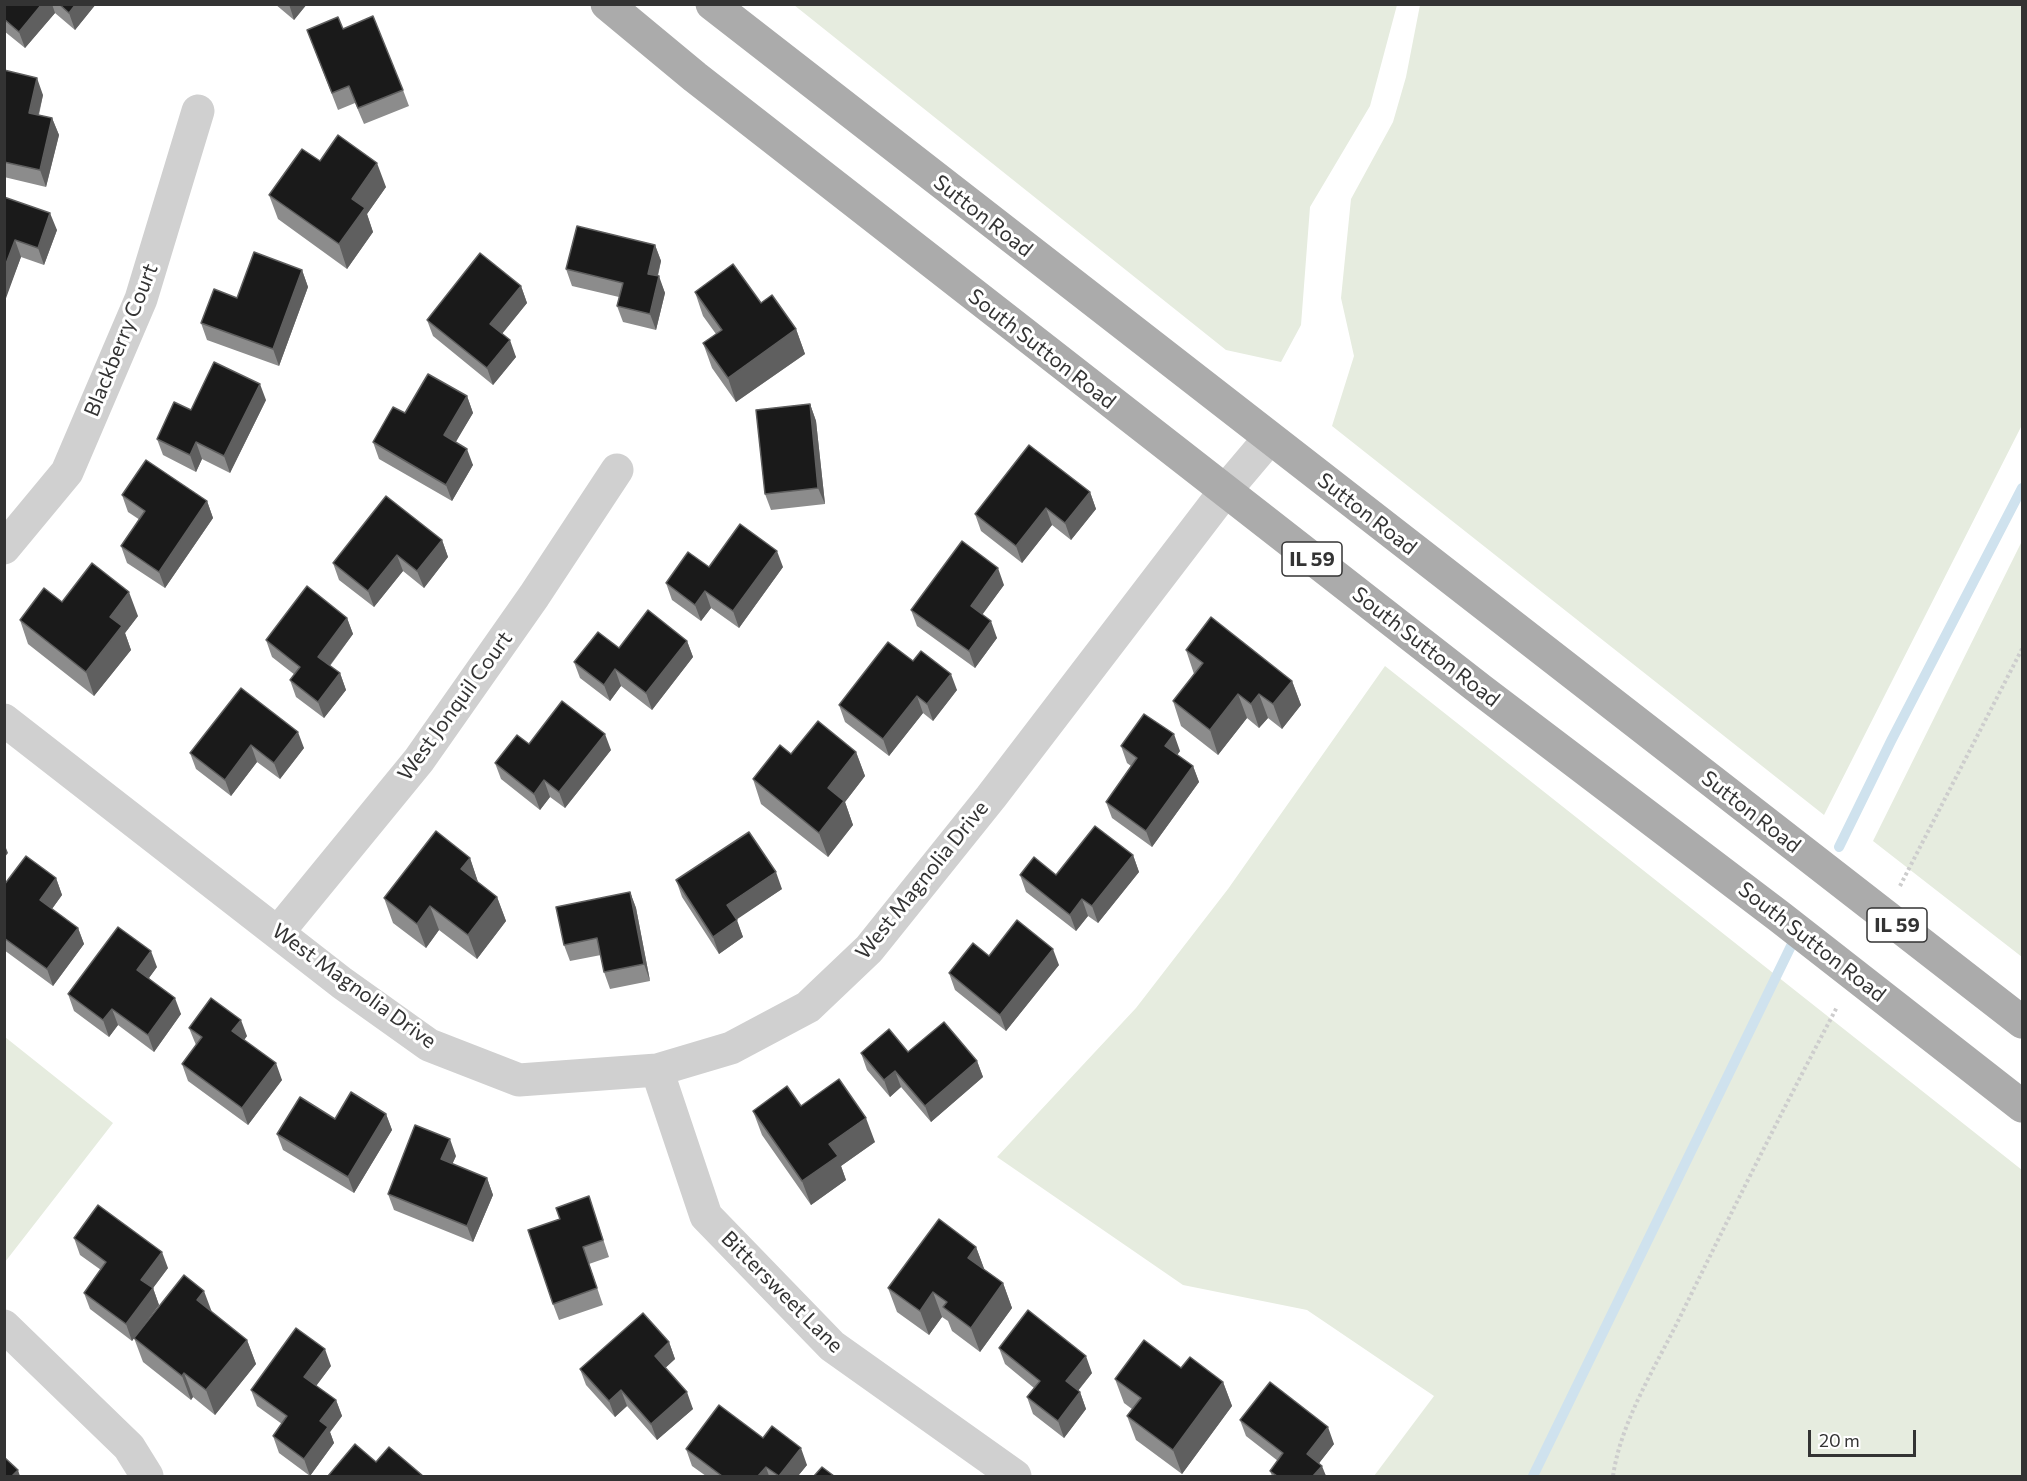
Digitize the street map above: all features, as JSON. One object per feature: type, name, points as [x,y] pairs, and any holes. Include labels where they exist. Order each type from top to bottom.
[{"type":"main road","name":"South Sutton Road","points":[[607,4],[695,77],[1225,491],[2022,1106]]},
{"type":"main road","name":"Sutton Road","points":[[712,4],[2022,1022]]},
{"type":"street","name":"Blackberry Court","points":[[4,549],[67,472],[141,299],[198,111]]},
{"type":"street","name":"West Magnolia Drive","points":[[4,720],[279,931],[342,983],[429,1046],[519,1080],[657,1070],[731,1048],[808,1007],[869,949],[991,797],[1225,491],[1269,439]]},
{"type":"street","name":"West Jonquil Court","points":[[279,931],[419,760],[534,596],[617,470]]},
{"type":"street","name":"Bittersweet Lane","points":[[657,1070],[706,1216],[832,1346],[1015,1476]]},
{"type":"street","points":[[4,1326],[129,1446],[147,1476]]},
{"type":"path","points":[[1963,768],[2022,649]]},
{"type":"path","points":[[1613,1476],[1617,1449],[1763,1147]]},
{"type":"shaded area","points":[[794,5],[1397,5],[1370,106],[1310,207],[1301,325],[1281,362],[1226,350]]},
{"type":"shaded area","points":[[1420,5],[2022,5],[2022,425],[1824,815],[1332,426],[1354,356],[1341,298],[1351,199],[1393,122],[1406,77]]},
{"type":"shaded area","points":[[2022,541],[2022,957],[1873,841]]},
{"type":"shaded area","points":[[1385,666],[2022,1170],[2022,1476],[1374,1476],[1434,1396],[1307,1310],[1183,1285],[997,1157],[1136,1008],[1228,889]]},
{"type":"shaded area","points":[[5,1037],[113,1123],[5,1262]]},
{"type":"building","points":[[4,4],[42,4],[19,32],[4,19]]},
{"type":"building","points":[[59,4],[76,4],[69,13]]},
{"type":"building","points":[[373,16],[403,90],[358,108],[349,86],[332,93],[307,30],[338,17],[343,29]]},
{"type":"building","points":[[4,70],[37,78],[29,113],[52,118],[40,170],[4,162]]},
{"type":"building","points":[[338,135],[377,163],[352,199],[365,208],[339,244],[269,195],[302,149],[320,161]]},
{"type":"building","points":[[4,197],[50,213],[38,248],[15,240],[4,269]]},
{"type":"building","points":[[577,226],[655,245],[648,274],[659,276],[650,314],[617,306],[623,283],[566,269]]},
{"type":"building","points":[[254,252],[302,270],[273,349],[201,323],[214,289],[237,298]]},
{"type":"building","points":[[480,253],[521,286],[490,324],[510,340],[487,368],[427,320]]},
{"type":"building","points":[[733,264],[761,303],[772,295],[796,329],[728,378],[703,343],[722,330],[695,292]]},
{"type":"building","points":[[214,362],[260,384],[224,456],[196,442],[190,455],[157,439],[174,402],[191,410]]},
{"type":"building","points":[[428,374],[467,396],[444,435],[467,449],[446,485],[373,442],[393,407],[405,413]]},
{"type":"building","points":[[810,404],[818,488],[765,494],[756,410]]},
{"type":"building","points":[[1029,445],[1090,492],[1065,523],[1046,508],[1016,546],[975,514]]},
{"type":"building","points":[[146,460],[207,501],[159,572],[121,546],[145,511],[122,495]]},
{"type":"building","points":[[386,496],[442,540],[417,571],[397,555],[368,591],[333,563]]},
{"type":"building","points":[[740,524],[777,551],[733,611],[705,591],[695,605],[666,583],[688,552],[709,567]]},
{"type":"building","points":[[962,541],[998,568],[971,606],[991,621],[969,651],[911,610]]},
{"type":"building","points":[[92,563],[129,592],[110,617],[122,626],[86,672],[20,620],[44,588],[62,602]]},
{"type":"building","points":[[307,586],[347,618],[318,657],[340,673],[318,702],[290,680],[300,667],[266,640]]},
{"type":"building","points":[[648,610],[687,641],[646,693],[615,669],[604,685],[574,662],[598,632],[619,648]]},
{"type":"building","points":[[1211,617],[1292,681],[1273,704],[1259,694],[1251,704],[1238,694],[1210,730],[1173,701],[1203,663],[1186,650]]},
{"type":"building","points":[[888,642],[913,661],[921,651],[951,674],[927,704],[917,696],[883,739],[839,705]]},
{"type":"building","points":[[241,688],[298,732],[274,763],[251,745],[225,780],[190,753]]},
{"type":"building","points":[[562,701],[605,734],[559,792],[544,780],[534,794],[495,763],[517,735],[529,744]]},
{"type":"building","points":[[1144,714],[1174,734],[1165,746],[1193,766],[1146,831],[1106,802],[1137,758],[1121,746]]},
{"type":"building","points":[[818,721],[856,752],[828,788],[844,801],[819,833],[753,779],[780,745],[791,754]]},
{"type":"building","points":[[1095,826],[1133,855],[1092,906],[1082,899],[1070,915],[1020,875],[1034,857],[1056,875]]},
{"type":"building","points":[[436,831],[470,858],[461,869],[497,897],[468,935],[430,906],[417,924],[384,898]]},
{"type":"building","points":[[749,832],[776,872],[727,905],[737,920],[713,937],[676,880]]},
{"type":"building","points":[[26,856],[56,878],[40,900],[78,928],[47,969],[4,938],[4,885]]},
{"type":"building","points":[[630,892],[644,964],[604,972],[597,938],[564,945],[556,907]]},
{"type":"building","points":[[1017,920],[1053,949],[1000,1015],[949,973],[973,943],[989,956]]},
{"type":"building","points":[[118,927],[151,951],[137,970],[175,998],[148,1035],[112,1009],[103,1020],[68,994]]},
{"type":"building","points":[[211,998],[241,1020],[232,1031],[276,1063],[242,1108],[182,1064],[202,1037],[189,1028]]},
{"type":"building","points":[[944,1022],[977,1061],[925,1106],[895,1071],[884,1080],[861,1053],[889,1029],[908,1052]]},
{"type":"building","points":[[839,1079],[866,1118],[829,1144],[838,1156],[802,1181],[753,1111],[787,1086],[801,1106]]},
{"type":"building","points":[[351,1092],[386,1114],[348,1177],[277,1134],[300,1097],[335,1119]]},
{"type":"building","points":[[415,1125],[450,1139],[441,1159],[487,1178],[467,1226],[388,1194]]},
{"type":"building","points":[[589,1196],[603,1240],[583,1247],[597,1288],[553,1304],[528,1230],[560,1219],[556,1208]]},
{"type":"building","points":[[98,1205],[162,1252],[141,1280],[153,1288],[126,1324],[84,1293],[106,1262],[74,1238]]},
{"type":"building","points":[[939,1219],[976,1247],[968,1258],[1003,1283],[971,1328],[943,1307],[947,1302],[933,1292],[920,1311],[888,1288]]},
{"type":"building","points":[[184,1275],[204,1291],[197,1300],[247,1340],[206,1390],[184,1373],[182,1376],[134,1338]]},
{"type":"building","points":[[1028,1310],[1086,1356],[1066,1381],[1080,1392],[1058,1421],[1027,1397],[1040,1381],[999,1348]]},
{"type":"building","points":[[643,1313],[669,1342],[655,1356],[687,1392],[651,1424],[621,1390],[609,1401],[580,1369]]},
{"type":"building","points":[[296,1328],[325,1349],[304,1377],[336,1400],[320,1421],[328,1427],[304,1459],[273,1436],[287,1416],[251,1390]]},
{"type":"building","points":[[1144,1340],[1181,1368],[1190,1357],[1223,1382],[1173,1450],[1127,1416],[1141,1398],[1115,1379]]},
{"type":"building","points":[[1270,1382],[1328,1427],[1307,1454],[1322,1466],[1313,1476],[1277,1476],[1270,1471],[1283,1453],[1240,1420]]},
{"type":"building","points":[[719,1405],[763,1438],[772,1426],[801,1448],[779,1476],[766,1467],[758,1476],[722,1476],[686,1449]]},
{"type":"building","points":[[355,1444],[376,1462],[389,1447],[423,1476],[328,1476]]},
{"type":"building","points":[[4,1457],[18,1470],[12,1476],[4,1476]]},
{"type":"building","points":[[822,1467],[834,1476],[814,1476]]},
{"type":"waterway","points":[[1839,847],[1891,741],[2022,488]]},
{"type":"waterway","points":[[1533,1476],[1791,946]]}]
